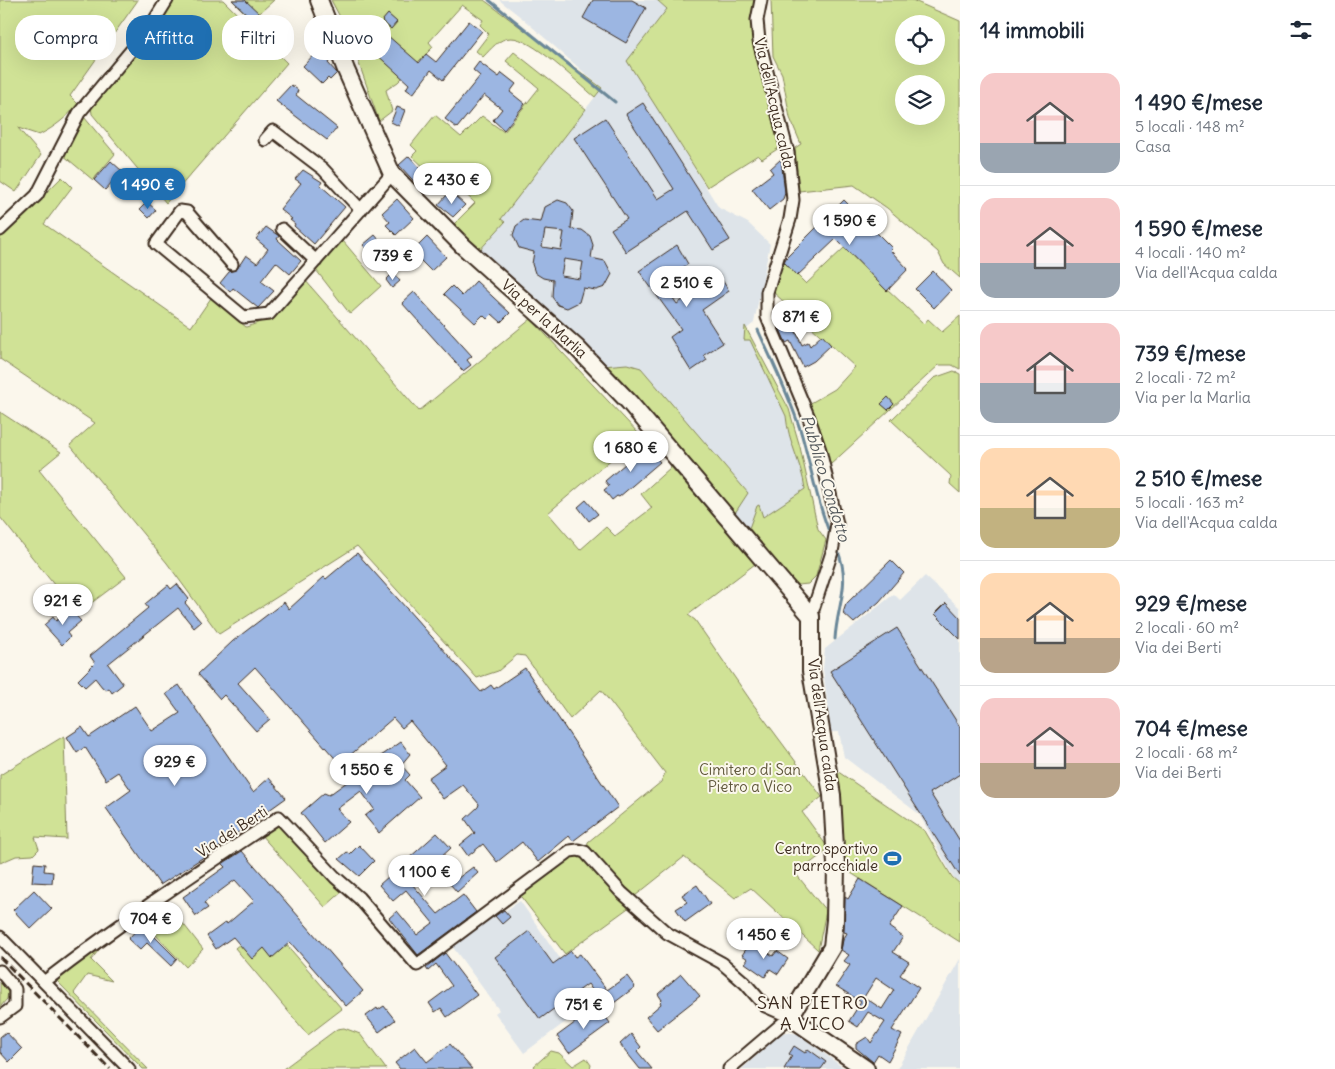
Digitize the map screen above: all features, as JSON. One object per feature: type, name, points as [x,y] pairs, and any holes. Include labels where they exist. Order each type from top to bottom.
[{"type":"street","points":[[0,230],[37,194],[79,113],[149,29],[167,0]]},
{"type":"street","name":"Via per la Marlia","points":[[319,0],[346,70],[392,174],[463,246],[578,348],[629,402],[811,616]]},
{"type":"street","name":"Via dell'Acqua calda","points":[[760,0],[757,20],[759,40],[788,153],[793,200],[790,218],[767,292],[766,317],[796,383],[814,434],[837,524],[832,552],[811,616],[811,671],[832,795],[836,865],[834,936],[832,947],[790,1017]]},
{"type":"street","points":[[265,140],[273,130],[323,169],[361,210]]},
{"type":"street","points":[[232,264],[187,212],[180,212],[156,244],[248,318],[269,314],[392,174]]},
{"type":"street","points":[[282,229],[316,261]]},
{"type":"street","name":"Via dei Berti","points":[[44,982],[148,905],[279,817],[335,877],[359,898],[417,965],[570,851],[578,850],[585,852],[621,892],[667,933],[722,963],[745,983],[766,1006],[790,1017]]},
{"type":"street","points":[[0,937],[128,1069]]},
{"type":"street","points":[[0,971],[15,989],[15,1006],[0,1017]]},
{"type":"street","name":"Via dell'Acqua calda","points":[[808,988],[806,1008],[809,1022],[817,1036]]},
{"type":"street","points":[[729,1069],[790,1017],[866,1069]]},
{"type":"shaded area","points":[[499,0],[657,0],[667,9],[628,61],[719,208],[748,223],[770,244],[754,323],[745,330],[744,340],[750,340],[786,416],[787,428],[803,473],[805,489],[763,518],[759,505],[748,531],[735,513],[747,492],[641,368],[627,364],[603,366],[480,249],[504,222],[501,219],[602,88]]},
{"type":"shaded area","points":[[925,576],[960,608],[960,883],[954,878],[919,814],[844,757],[839,732],[831,732],[823,669],[825,649],[894,594],[900,600]]},
{"type":"shaded area","points":[[520,901],[591,1003],[524,1053],[495,1013],[499,1010],[452,946],[503,908],[505,911]]},
{"type":"shaded area","points":[[960,959],[960,1069],[897,1069]]},
{"type":"shaded area","points":[[786,1032],[798,1034],[845,1069],[742,1069],[779,1035]]},
{"type":"green space","points":[[0,0],[138,0],[116,31],[116,15],[15,15],[15,60],[96,60],[70,96],[78,104],[65,118],[39,135],[18,128],[41,155],[16,192],[0,181]]},
{"type":"green space","points":[[174,0],[223,0],[238,15],[222,15],[222,60],[284,60],[287,63],[166,203],[92,114],[91,107],[131,60],[212,60],[212,15],[165,15]]},
{"type":"green space","points":[[232,0],[274,0],[258,15],[247,15]]},
{"type":"green space","points":[[331,0],[484,0],[602,88],[595,97],[542,53],[520,40],[507,38],[496,44],[483,57],[476,51],[489,34],[480,25],[483,20],[462,5],[429,42],[433,47],[398,82],[386,90],[392,111],[379,121],[358,60],[391,60],[391,15],[339,15]]},
{"type":"green space","points":[[657,0],[755,0],[752,37],[779,148],[762,159],[758,155],[707,187],[627,61],[667,9]]},
{"type":"green space","points":[[771,0],[912,0],[960,21],[960,278],[944,264],[938,252],[887,208],[854,185],[799,191],[795,148],[801,144],[790,118],[782,74],[773,56]]},
{"type":"green space","points":[[514,52],[586,109],[501,219],[505,222],[477,253],[452,226],[475,203],[456,185],[449,191],[412,156],[417,151],[411,145],[435,115],[461,137],[482,116],[504,132],[539,88],[506,61]]},
{"type":"green space","points":[[84,117],[115,154],[93,180],[63,155]]},
{"type":"green space","name":"Cimitero di San Pietro a Vico","points":[[62,177],[72,187],[44,224],[191,327],[211,298],[246,327],[256,324],[280,309],[305,280],[419,411],[531,319],[640,435],[548,513],[580,550],[606,527],[615,536],[652,508],[641,494],[671,467],[755,564],[688,615],[695,620],[753,704],[822,797],[802,812],[829,849],[796,874],[826,911],[818,950],[751,888],[735,898],[684,857],[635,896],[587,848],[588,842],[661,782],[665,773],[601,690],[570,719],[525,656],[517,655],[498,671],[477,678],[357,546],[219,634],[167,563],[70,445],[95,423],[0,359],[0,238]]},
{"type":"green space","points":[[343,241],[381,286],[350,314],[316,270]]},
{"type":"green space","points":[[844,248],[924,324],[928,319],[942,332],[960,316],[960,369],[952,365],[939,365],[830,465],[809,404],[835,389],[855,367],[772,291],[781,259],[806,284]]},
{"type":"green space","points":[[745,326],[789,409],[800,447],[818,529],[826,540],[816,576],[808,584],[798,585],[789,578],[748,531],[757,506],[759,505],[763,517],[805,489],[789,435],[786,416],[750,340],[744,340]]},
{"type":"green space","points":[[627,364],[641,368],[748,493],[735,513],[603,366]]},
{"type":"green space","points":[[954,371],[960,374],[960,493],[950,484],[951,476],[891,420],[934,378]]},
{"type":"green space","points":[[0,412],[61,452],[39,470],[126,577],[90,604],[81,596],[71,606],[0,517]]},
{"type":"green space","points":[[64,736],[67,839],[35,837],[39,849],[33,855],[16,856],[0,863],[0,775]]},
{"type":"green space","name":"Centro sportivo parrocchiale","points":[[834,769],[925,831],[952,877],[960,884],[960,942],[843,868]]},
{"type":"green space","points":[[279,825],[344,890],[325,907],[260,834],[271,827]]},
{"type":"green space","points":[[583,856],[631,906],[565,954],[518,893],[570,857]]},
{"type":"green space","points":[[163,901],[167,903],[203,949],[186,967],[137,915]]},
{"type":"green space","points":[[267,922],[342,1009],[308,1035],[235,948]]},
{"type":"green space","points":[[105,942],[91,960],[112,981],[87,975],[74,993],[148,1069],[143,1069],[56,980]]},
{"type":"green space","points":[[0,982],[8,992],[7,999],[0,1007]]},
{"type":"green space","points":[[344,1028],[360,1034],[386,1069],[283,1069],[337,1029]]},
{"type":"green space","points":[[551,1051],[559,1053],[573,1066],[586,1058],[591,1065],[590,1069],[536,1069],[534,1066]]},
{"type":"building","points":[[232,0],[245,0],[261,15],[248,15]]},
{"type":"building","points":[[593,0],[632,0],[646,8],[626,43],[583,18]]},
{"type":"building","points":[[391,17],[397,22],[391,29]]},
{"type":"building","points":[[469,21],[482,31],[443,80],[431,70],[413,94],[406,89],[409,84],[383,60],[391,60],[391,38],[419,63],[426,54],[436,62]]},
{"type":"building","points":[[309,60],[330,60],[328,63],[337,73],[330,80],[328,78],[322,84],[303,66]]},
{"type":"building","points":[[479,62],[499,77],[502,73],[516,84],[510,92],[525,104],[504,130],[493,120],[502,109],[484,95],[457,128],[445,119],[480,76],[473,70]]},
{"type":"building","points":[[291,85],[298,90],[296,95],[337,128],[327,140],[276,101]]},
{"type":"building","points":[[643,103],[730,240],[713,250],[688,211],[626,252],[611,229],[627,219],[574,138],[605,118],[658,199],[674,189],[626,114]]},
{"type":"building","points":[[397,107],[405,110],[399,126],[391,122]]},
{"type":"building","points":[[409,156],[431,180],[422,190],[399,165]]},
{"type":"building","points":[[781,159],[785,193],[783,199],[769,210],[752,189],[773,173],[770,169]]},
{"type":"building","points":[[111,161],[122,171],[105,190],[94,180]]},
{"type":"building","points":[[303,170],[322,182],[320,185],[345,207],[314,244],[294,226],[295,224],[290,220],[292,219],[280,209],[301,183],[295,179]]},
{"type":"building","points":[[447,195],[452,199],[455,196],[465,205],[453,217],[438,205]]},
{"type":"building","points":[[397,199],[414,218],[396,235],[386,225],[390,222],[382,213]]},
{"type":"building","points":[[558,200],[567,203],[573,211],[571,229],[582,230],[590,236],[593,245],[591,258],[605,261],[612,274],[605,287],[596,290],[583,288],[579,302],[567,308],[558,305],[552,297],[553,280],[543,278],[535,273],[532,264],[534,252],[519,248],[513,235],[516,226],[524,220],[541,222],[545,207]],"holes":[[[545,230],[564,232],[561,250],[542,247]],[[564,259],[583,262],[580,279],[561,276]]]},
{"type":"building","points":[[844,200],[892,248],[890,250],[908,269],[887,291],[836,239],[797,276],[784,262]]},
{"type":"building","points":[[147,202],[156,210],[149,218],[140,209]]},
{"type":"building","points":[[266,227],[279,236],[277,239],[301,261],[290,274],[276,262],[261,281],[274,291],[258,308],[233,288],[230,292],[220,283],[229,272],[237,269],[246,255],[257,263],[268,249],[256,239]]},
{"type":"building","points":[[375,235],[387,249],[375,259],[363,245]]},
{"type":"building","points":[[427,237],[446,257],[431,271],[412,252]]},
{"type":"building","points":[[677,245],[688,264],[662,282],[677,304],[719,275],[729,291],[702,310],[723,343],[704,355],[707,360],[691,371],[670,337],[681,329],[639,271]]},
{"type":"building","points":[[933,271],[951,290],[934,308],[915,289]]},
{"type":"building","points":[[393,273],[400,281],[392,288],[386,280]]},
{"type":"building","points":[[476,281],[510,313],[501,322],[492,314],[487,319],[483,315],[475,323],[444,294],[452,286],[462,296]]},
{"type":"building","points":[[414,292],[472,356],[467,360],[471,365],[463,371],[402,303]]},
{"type":"building","points":[[787,312],[802,345],[808,342],[810,346],[822,335],[831,345],[814,361],[803,367],[790,341],[786,343],[775,318]]},
{"type":"building","points":[[888,397],[894,404],[888,410],[881,404]]},
{"type":"building","points":[[646,446],[660,462],[619,497],[617,496],[612,500],[604,490],[609,486],[605,481]]},
{"type":"building","points":[[586,500],[598,514],[589,521],[578,507]]},
{"type":"building","points":[[357,553],[481,692],[491,685],[494,689],[525,668],[618,807],[573,841],[569,836],[538,862],[522,842],[497,862],[483,844],[468,856],[460,845],[475,833],[465,819],[479,804],[463,785],[443,799],[428,778],[446,765],[410,721],[402,728],[393,718],[340,764],[255,667],[238,683],[270,719],[256,731],[224,695],[220,699],[198,674],[233,641],[284,602],[289,609],[324,577],[326,579]]},
{"type":"building","points":[[891,560],[904,573],[879,602],[854,623],[843,613],[846,604]]},
{"type":"building","points":[[177,584],[189,599],[185,603],[201,622],[194,628],[178,608],[108,664],[123,684],[112,693],[109,688],[106,690],[102,687],[95,678],[85,687],[78,680],[95,663],[90,656],[148,608],[145,604],[168,585],[171,589]]},
{"type":"building","points":[[946,603],[960,618],[960,639],[935,614]]},
{"type":"building","points":[[70,609],[81,621],[67,633],[70,637],[62,645],[44,625],[53,617],[56,621]]},
{"type":"building","points":[[897,628],[960,727],[960,774],[930,793],[960,841],[960,876],[830,671]]},
{"type":"building","points":[[179,685],[253,792],[269,778],[286,798],[230,838],[232,839],[160,885],[106,808],[131,790],[118,772],[106,780],[85,747],[77,753],[67,737],[82,727],[89,737],[135,706],[152,731],[180,713],[166,694]]},
{"type":"building","points":[[401,742],[410,754],[401,765],[410,775],[405,780],[420,797],[379,833],[365,816],[374,809],[361,791],[337,809],[349,822],[325,843],[301,813],[324,793],[329,795],[355,776],[353,773],[372,759],[374,760]]},
{"type":"building","points":[[437,833],[451,848],[412,884],[438,914],[463,895],[476,912],[418,955],[389,918],[397,911],[417,935],[433,923],[406,890],[393,901],[379,885]]},
{"type":"building","points":[[359,845],[374,861],[359,876],[339,859],[347,852],[350,854]]},
{"type":"building","points":[[242,851],[363,991],[346,1006],[290,942],[272,958],[264,948],[252,959],[233,937],[216,949],[207,936],[226,922],[227,924],[254,901],[235,880],[204,903],[208,908],[196,916],[183,897],[225,867],[222,864]]},
{"type":"building","points":[[34,863],[45,864],[44,871],[53,872],[52,883],[32,882]]},
{"type":"building","points":[[473,867],[478,873],[457,892],[450,884]]},
{"type":"building","points":[[860,879],[903,906],[889,927],[903,937],[893,952],[909,962],[900,975],[919,988],[892,1030],[902,1035],[888,1061],[878,1054],[873,1062],[856,1048],[856,1044],[867,1037],[871,1043],[885,1022],[868,1012],[858,1027],[849,1021],[861,1002],[836,986],[850,965],[844,961],[849,955],[841,950],[847,933],[844,932],[845,897],[848,899]],"holes":[[[876,978],[894,990],[882,1009],[864,997]]]},
{"type":"building","points":[[697,885],[710,904],[685,922],[676,909],[687,902],[682,895]]},
{"type":"building","points":[[34,890],[52,909],[31,929],[13,910]]},
{"type":"building","points":[[504,910],[510,917],[502,924],[495,916]]},
{"type":"building","points":[[142,924],[177,959],[171,966],[147,943],[140,950],[128,939]]},
{"type":"building","points":[[529,931],[553,964],[571,951],[575,957],[580,954],[607,990],[627,976],[635,987],[606,1009],[588,984],[540,1019],[495,957]]},
{"type":"building","points":[[752,941],[773,956],[777,951],[788,959],[778,974],[770,969],[765,977],[745,963],[748,959],[742,955]]},
{"type":"building","points":[[445,953],[477,995],[447,1017],[441,1008],[435,1012],[429,1003],[452,986],[436,964],[428,971],[426,968]]},
{"type":"building","points":[[681,974],[700,996],[657,1030],[646,1017],[661,1004],[662,1000],[658,994]]},
{"type":"building","points":[[384,1006],[395,1020],[379,1032],[366,1016],[377,1008],[378,1010]]},
{"type":"building","points":[[598,1006],[610,1023],[569,1053],[557,1036]]},
{"type":"building","points":[[6,1032],[22,1049],[9,1062],[0,1052],[0,1037]]},
{"type":"building","points":[[631,1034],[641,1047],[637,1051],[652,1069],[640,1069],[620,1044]]},
{"type":"building","points":[[450,1044],[472,1069],[400,1069],[395,1063],[415,1047],[427,1062]]},
{"type":"building","points":[[794,1046],[805,1053],[808,1049],[826,1062],[821,1069],[784,1069],[792,1056],[789,1054]]},
{"type":"waterway","name":"Pubblico Condotto","points":[[489,0],[615,102]]},
{"type":"waterway","name":"Pubblico Condotto","points":[[758,330],[796,416],[821,510],[831,536]]},
{"type":"waterway","name":"Pubblico Condotto","points":[[835,639],[843,584],[841,561],[837,549]]},
{"type":"railway","points":[[0,957],[110,1069]]},
{"type":"place","name":"Centro sportivo parrocchiale","points":[[892,858]]},
{"type":"district","name":"SAN PIETRO A VICO","points":[[813,1013]]}]
